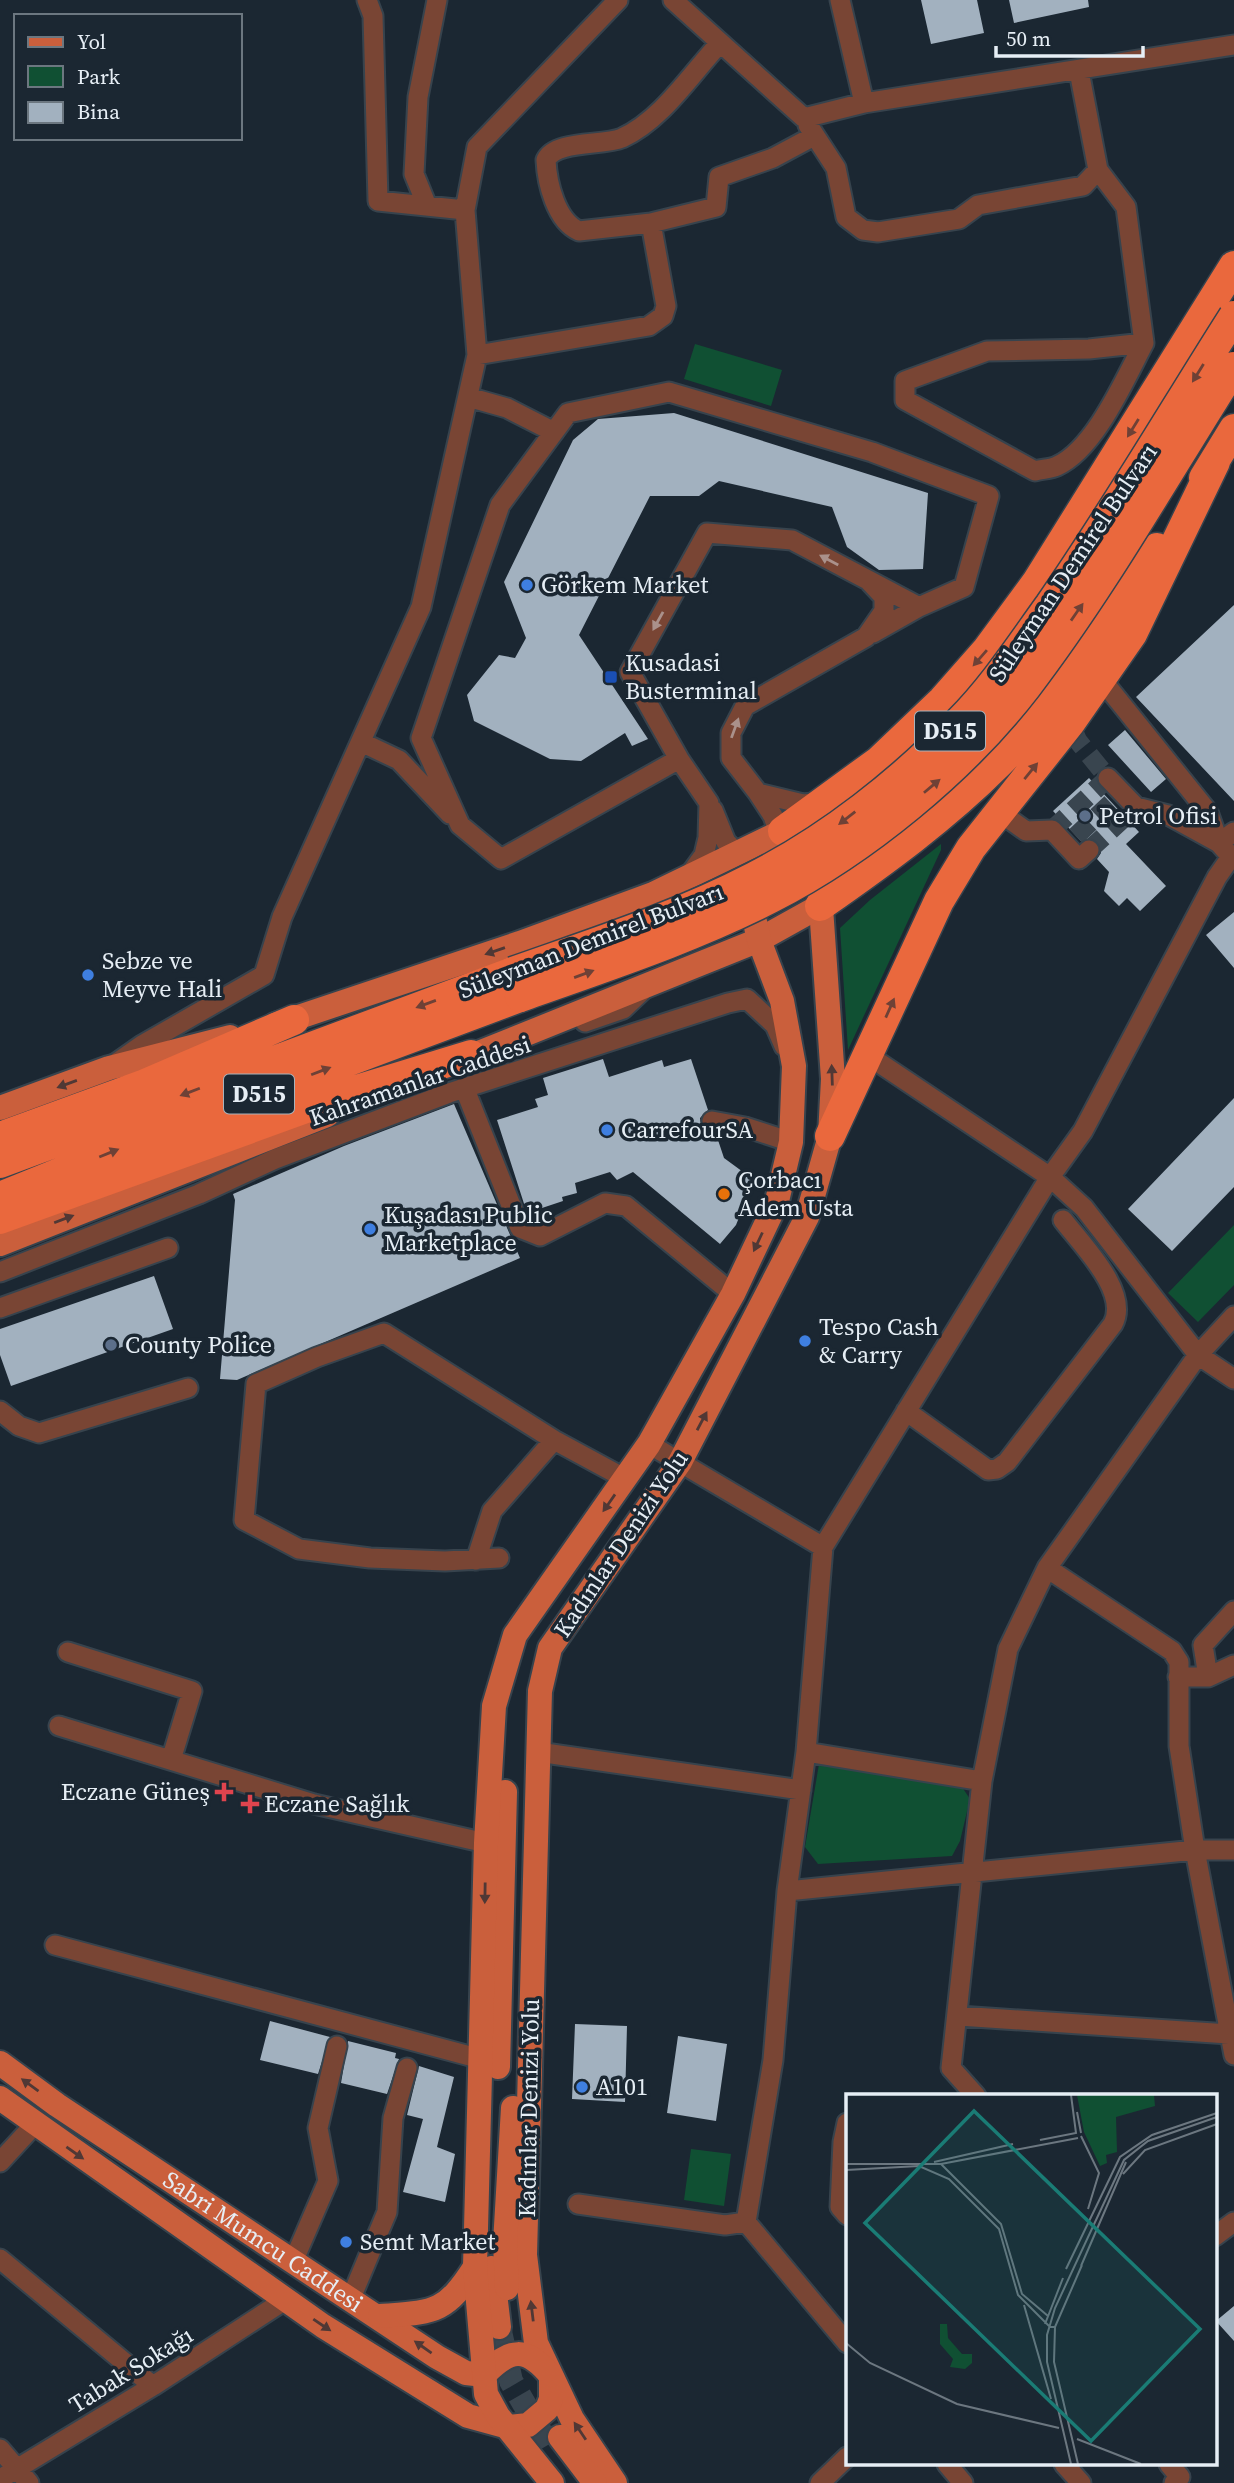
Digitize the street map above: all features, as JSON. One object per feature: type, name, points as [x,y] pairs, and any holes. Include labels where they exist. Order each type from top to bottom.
[{"type":"highway","points":[[781,832],[879,761],[943,701],[987,650],[1012,616],[1234,266]]},
{"type":"highway","name":"Süleyman Demirel Bulvarı","points":[[0,1197],[517,985],[755,877],[828,833],[912,766],[960,722],[1008,664],[1080,562],[1234,316]]},
{"type":"highway","name":"Süleyman Demirel Bulvarı","points":[[0,1163],[517,985],[677,940],[771,898],[876,832],[945,775],[1025,688],[1101,576],[1234,367]]},
{"type":"highway","points":[[820,906],[934,823],[999,762],[1041,713],[1215,461],[1234,429]]},
{"type":"highway","points":[[830,1136],[939,901],[998,811],[1102,680],[1132,634],[1215,461]]},
{"type":"highway","points":[[879,761],[874,787],[887,813],[900,823],[934,823]]},
{"type":"highway","points":[[0,1137],[145,1084],[294,1020]]},
{"type":"highway","points":[[0,1219],[354,1091],[471,1055]]},
{"type":"main road","points":[[0,1108],[109,1068],[294,1020],[653,894],[781,832]]},
{"type":"main road","name":"Kadınlar Denizi Yolu","points":[[551,2376],[536,2343],[525,2255],[540,1690],[550,1648],[680,1462],[807,1217],[830,1136],[833,1079],[819,879],[813,863],[797,841],[781,832]]},
{"type":"main road","name":"Kadınlar Denizi Yolu","points":[[484,2375],[475,2267],[486,1843],[494,1706],[515,1635],[649,1444],[733,1294],[777,1202],[791,1142],[794,1066],[782,1001],[759,940],[751,897],[735,855]]},
{"type":"main road","points":[[0,1244],[759,940],[820,906]]},
{"type":"main road","points":[[703,963],[741,961],[760,975],[785,1017]]},
{"type":"main road","points":[[515,1635],[506,1744],[492,2276],[506,2325],[505,2243],[515,2072],[521,1800],[531,1691],[550,1648]]},
{"type":"main road","name":"Sabri Mumcu Caddesi","points":[[0,2063],[57,2105],[293,2262],[380,2316],[437,2357],[466,2373],[484,2375]]},
{"type":"main road","name":"Sabri Mumcu Caddesi","points":[[0,2098],[34,2125],[285,2300],[468,2416],[508,2427]]},
{"type":"main road","points":[[380,2316],[425,2312],[455,2297],[475,2267]]},
{"type":"main road","points":[[552,2483],[492,2407],[484,2375],[503,2358],[523,2353],[539,2361],[551,2376],[572,2419],[615,2483]]},
{"type":"main road","points":[[508,2427],[528,2425],[547,2409],[551,2399],[551,2376]]},
{"type":"main road","points":[[578,2483],[554,2441],[595,2483]]},
{"type":"street","points":[[367,0],[373,16],[378,201],[465,210]]},
{"type":"street","points":[[427,206],[414,174],[418,97],[437,0]]},
{"type":"street","points":[[109,1068],[142,1045],[264,975],[282,917],[363,743],[421,607],[477,355],[465,210],[477,147],[618,0]]},
{"type":"street","points":[[673,0],[804,118],[836,168],[846,217],[863,230],[878,232],[959,219],[978,205],[1083,186],[1098,170]]},
{"type":"street","points":[[840,0],[864,103]]},
{"type":"street","points":[[720,43],[662,107],[637,129],[620,139],[556,149],[546,160],[560,218],[579,231],[651,223],[716,207],[719,177],[773,158],[814,136]]},
{"type":"street","points":[[804,118],[864,103],[1234,45]]},
{"type":"street","points":[[1079,71],[1098,170],[1126,207],[1144,343],[1095,430],[1076,453],[1056,467],[1035,471],[905,400],[905,381],[987,351],[1038,351],[1144,343]]},
{"type":"street","points":[[477,355],[649,326],[663,316],[666,306],[664,289],[651,223]]},
{"type":"street","points":[[399,760],[421,738],[500,505],[568,413],[668,392],[873,452],[989,496],[964,587],[919,607],[745,706],[731,733],[731,758],[758,793],[781,832]]},
{"type":"street","points":[[468,397],[507,408],[554,432]]},
{"type":"street","points":[[735,855],[726,842],[709,803],[679,759],[630,672],[708,533],[792,540],[919,607]]},
{"type":"street","points":[[866,637],[884,611],[884,597],[868,580]]},
{"type":"street","points":[[1102,680],[1208,812],[1230,848]]},
{"type":"street","points":[[421,738],[460,825]]},
{"type":"street","points":[[363,743],[399,760],[460,825],[501,859],[679,759]]},
{"type":"street","points":[[1108,778],[1124,805],[1168,815],[1230,848]]},
{"type":"street","points":[[758,793],[803,804],[824,802]]},
{"type":"street","points":[[653,894],[687,878],[704,855],[708,838],[709,803]]},
{"type":"street","points":[[998,811],[1026,831],[1052,830],[1077,844]]},
{"type":"street","points":[[846,2342],[746,2222],[773,2060],[787,1891],[806,1752],[823,1548],[1049,1177],[1083,1131],[1230,848]]},
{"type":"street","name":"Kahramanlar Caddesi","points":[[0,1272],[199,1194],[275,1159],[464,1087],[727,1003],[747,999],[775,1025],[794,1066]]},
{"type":"street","points":[[869,1056],[1049,1177],[1084,1208],[1198,1355],[1234,1379]]},
{"type":"street","points":[[464,1087],[520,1228],[540,1236],[605,1203],[626,1206],[733,1294]]},
{"type":"street","points":[[712,1122],[743,1118],[791,1142]]},
{"type":"street","points":[[906,1411],[988,1470],[997,1469],[1007,1462],[1113,1324],[1118,1312],[1111,1285],[1063,1220]]},
{"type":"street","points":[[0,1308],[168,1248]]},
{"type":"street","points":[[974,2094],[951,2068],[959,2016],[970,1872],[982,1781],[1008,1648],[1047,1568],[1198,1355],[1234,1316]]},
{"type":"street","points":[[499,1558],[370,1558],[299,1549],[244,1520],[256,1384],[317,1357],[384,1333],[554,1440],[626,1479]]},
{"type":"street","points":[[0,1411],[19,1426],[38,1433],[188,1388]]},
{"type":"street","points":[[477,1560],[492,1511],[554,1440]]},
{"type":"street","points":[[649,1444],[823,1548]]},
{"type":"street","points":[[1047,1568],[1172,1651],[1179,1662],[1179,1746],[1195,1850],[1234,2055]]},
{"type":"street","points":[[1208,1677],[1203,1645],[1234,1611]]},
{"type":"street","points":[[68,1651],[192,1691],[171,1760]]},
{"type":"street","points":[[1178,1678],[1208,1677],[1234,1665]]},
{"type":"street","points":[[59,1726],[314,1804],[486,1843]]},
{"type":"street","points":[[538,1752],[801,1790]]},
{"type":"street","points":[[806,1752],[982,1781]]},
{"type":"street","points":[[787,1891],[1195,1850],[1234,1850]]},
{"type":"street","points":[[55,1945],[481,2059]]},
{"type":"street","points":[[959,2016],[1229,2034]]},
{"type":"street","points":[[293,2262],[328,2181],[318,2127],[337,2046]]},
{"type":"street","points":[[351,2298],[387,2212],[393,2118],[407,2068]]},
{"type":"street","points":[[0,2162],[34,2125]]},
{"type":"street","points":[[846,2128],[841,2207],[846,2214]]},
{"type":"street","points":[[578,2203],[725,2225],[746,2222]]},
{"type":"street","points":[[1216,2235],[1234,2222]]},
{"type":"street","points":[[0,2259],[153,2386]]},
{"type":"street","name":"Tabak Sokağı","points":[[0,2479],[23,2476],[153,2386],[285,2300]]},
{"type":"street","points":[[0,2449],[23,2476]]},
{"type":"street","points":[[820,2483],[846,2458]]},
{"type":"street","points":[[1066,2466],[1081,2483]]},
{"type":"street","points":[[1171,2466],[1180,2477],[1174,2483]]},
{"type":"green space","points":[[695,344],[782,370],[771,406],[684,379]]},
{"type":"green space","points":[[941,844],[941,850],[848,1050],[840,928],[870,900]]},
{"type":"green space","points":[[1234,1225],[1234,1285],[1198,1322],[1168,1293]]},
{"type":"green space","points":[[819,1764],[960,1784],[970,1799],[960,1841],[952,1856],[818,1864],[805,1847]]},
{"type":"green space","points":[[691,2149],[731,2154],[724,2206],[684,2200]]},
{"type":"building","points":[[921,0],[977,0],[984,33],[931,44]]},
{"type":"building","points":[[1009,0],[1088,0],[1089,7],[1014,23]]},
{"type":"building","points":[[674,413],[928,493],[923,569],[879,570],[847,547],[832,507],[719,481],[699,496],[650,496],[579,635],[648,739],[632,746],[625,733],[581,761],[550,759],[474,721],[467,695],[499,655],[515,658],[526,638],[504,582],[573,440],[598,419]]},
{"type":"building","points":[[1234,605],[1234,801],[1136,697]]},
{"type":"building","points":[[1125,730],[1166,779],[1151,792],[1108,745]]},
{"type":"building","points":[[1089,778],[1139,832],[1126,844],[1166,886],[1140,911],[1127,898],[1119,906],[1104,891],[1109,872],[1097,859],[1101,853],[1098,842],[1092,838],[1081,841],[1053,811]]},
{"type":"building","points":[[1234,912],[1234,968],[1206,935]]},
{"type":"building","name":"CarrefourSA","points":[[603,1059],[609,1077],[662,1060],[664,1067],[691,1059],[708,1110],[700,1118],[701,1126],[705,1131],[716,1134],[724,1158],[754,1180],[736,1225],[720,1244],[633,1172],[617,1180],[610,1172],[575,1183],[577,1193],[562,1197],[563,1201],[527,1213],[497,1120],[538,1107],[535,1099],[548,1095],[543,1078]]},
{"type":"building","points":[[1234,1098],[1234,1187],[1172,1251],[1128,1209]]},
{"type":"building","name":"Kuşadası Public Marketplace","points":[[454,1104],[520,1258],[237,1380],[220,1379],[235,1200],[233,1194],[344,1146]]},
{"type":"building","points":[[154,1276],[173,1329],[11,1386],[0,1355],[0,1329]]},
{"type":"building","points":[[270,2021],[330,2037],[318,2074],[260,2060]]},
{"type":"building","points":[[575,2024],[627,2026],[625,2102],[572,2099]]},
{"type":"building","points":[[678,2036],[727,2044],[716,2121],[667,2113]]},
{"type":"building","points":[[348,2041],[396,2053],[395,2058],[399,2059],[387,2094],[341,2083]]},
{"type":"building","points":[[419,2066],[454,2077],[437,2147],[455,2154],[445,2202],[403,2192],[423,2119],[407,2115]]},
{"type":"building","points":[[1234,2306],[1234,2341],[1216,2321]]},
{"type":"tunnel","points":[[1052,830],[1108,778],[1078,741],[1070,723]]},
{"type":"tunnel","points":[[1076,836],[1112,802]]},
{"type":"tunnel","points":[[1089,850],[1125,817]]},
{"type":"tunnel","points":[[499,2327],[511,2381],[548,2445]]},
{"type":"place","name":"Görkem Market","points":[[527,585]]},
{"type":"place","name":"Kusadasi Busterminal","points":[[611,677]]},
{"type":"place","name":"Petrol Ofisi","points":[[1085,816]]},
{"type":"place","name":"Sebze ve Meyve Hali","points":[[88,975]]},
{"type":"place","name":"CarrefourSA","points":[[607,1130]]},
{"type":"place","name":"Çorbacı Adem Usta","points":[[724,1194]]},
{"type":"place","name":"Kuşadası Public Marketplace","points":[[370,1229]]},
{"type":"place","name":"Tespo Cash & Carry","points":[[805,1341]]},
{"type":"place","name":"County Police","points":[[111,1345]]},
{"type":"place","name":"Eczane Güneş","points":[[224,1792]]},
{"type":"place","name":"Eczane Sağlık","points":[[250,1804]]},
{"type":"place","name":"A101","points":[[582,2087]]},
{"type":"place","name":"Semt Market","points":[[346,2242]]}]
